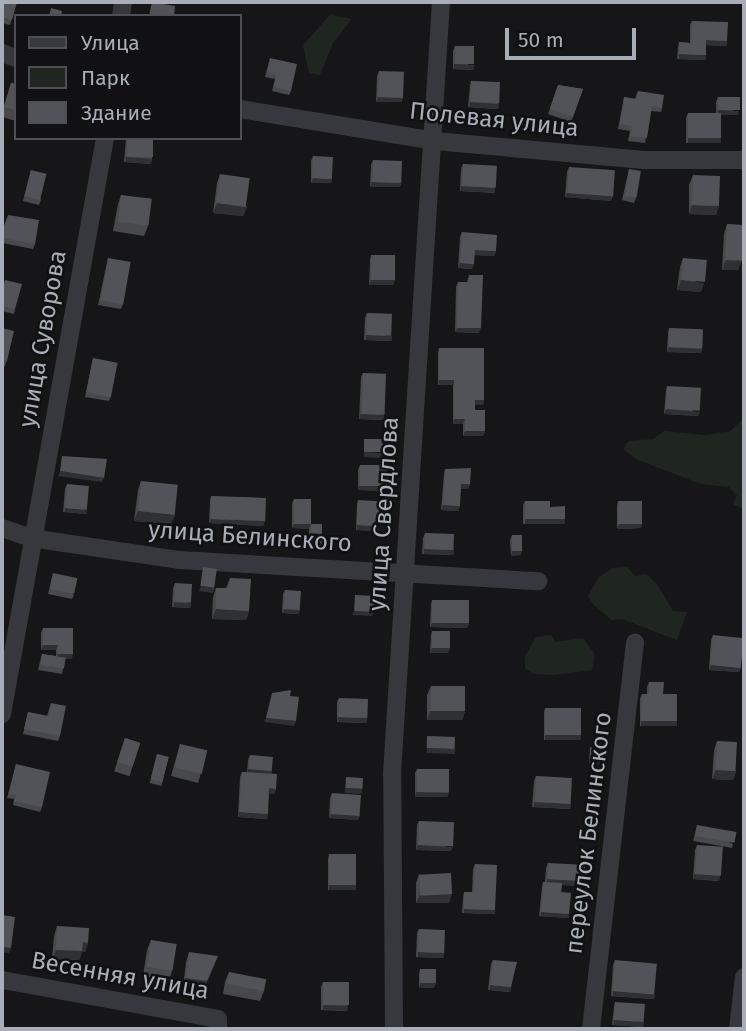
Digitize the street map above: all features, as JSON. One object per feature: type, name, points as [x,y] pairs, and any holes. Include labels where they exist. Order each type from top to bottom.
[{"type":"street","name":"улица Свердлова","points":[[394,1029],[391,774],[435,141],[441,2]]},
{"type":"street","name":"Полевая улица","points":[[242,109],[435,141],[644,160],[744,160]]},
{"type":"street","name":"улица Суворова","points":[[2,713],[31,538],[105,140]]},
{"type":"street","name":"улица Белинского","points":[[2,528],[31,538],[180,559],[538,581]]},
{"type":"street","name":"переулок Белинского","points":[[591,1029],[635,642]]},
{"type":"street","points":[[738,1029],[744,977]]},
{"type":"street","name":"Весенняя улица","points":[[2,980],[218,1019],[218,1029]]},
{"type":"green space","points":[[330,15],[352,19],[333,43],[320,75],[309,73],[303,45]]},
{"type":"green space","points":[[744,418],[744,509],[733,504],[737,495],[729,487],[701,484],[638,460],[623,449],[629,441],[653,439],[664,431],[706,435],[730,431]]},
{"type":"green space","points":[[627,567],[635,576],[646,574],[657,584],[673,611],[687,612],[677,640],[622,619],[611,620],[593,604],[588,596],[599,577],[613,568]]},
{"type":"green space","points":[[551,635],[555,642],[583,638],[595,654],[592,670],[554,675],[533,674],[525,668],[525,656],[536,637]]},
{"type":"building","points":[[2,2],[17,2],[12,20],[2,17]]},
{"type":"building","points":[[152,2],[175,6],[174,14],[149,14]]},
{"type":"building","points":[[51,8],[62,11],[61,14],[50,14]]},
{"type":"building","points":[[692,21],[728,22],[727,41],[706,40],[706,55],[679,54],[679,42],[691,43]]},
{"type":"building","points":[[455,46],[474,46],[474,64],[455,64]]},
{"type":"building","points":[[270,58],[297,64],[291,91],[274,87],[276,75],[267,72]]},
{"type":"building","points":[[379,71],[404,72],[403,98],[378,97]]},
{"type":"building","points":[[471,81],[500,82],[499,103],[470,102]]},
{"type":"building","points":[[11,83],[14,84],[14,110],[4,107]]},
{"type":"building","points":[[558,85],[583,89],[573,117],[550,109]]},
{"type":"building","points":[[638,91],[664,95],[662,108],[652,106],[647,138],[630,136],[632,126],[620,124],[624,97],[636,99]]},
{"type":"building","points":[[718,97],[740,97],[740,110],[718,110]]},
{"type":"building","points":[[688,113],[721,113],[721,138],[688,138]]},
{"type":"building","points":[[127,140],[153,140],[153,157],[127,157]]},
{"type":"building","points":[[313,156],[333,157],[332,179],[312,178]]},
{"type":"building","points":[[373,160],[402,161],[401,183],[372,182]]},
{"type":"building","points":[[463,164],[497,166],[496,188],[462,186]]},
{"type":"building","points":[[569,167],[615,170],[613,196],[567,193]]},
{"type":"building","points":[[629,169],[641,171],[637,198],[625,196]]},
{"type":"building","points":[[31,170],[47,174],[40,200],[24,196]]},
{"type":"building","points":[[220,174],[250,178],[246,207],[216,203]]},
{"type":"building","points":[[693,175],[720,176],[719,206],[692,205]]},
{"type":"building","points":[[121,195],[152,199],[148,226],[118,222]]},
{"type":"building","points":[[8,215],[39,220],[35,244],[2,238]]},
{"type":"building","points":[[727,224],[744,225],[742,261],[725,260]]},
{"type":"building","points":[[462,232],[497,235],[496,251],[475,250],[474,264],[460,263]]},
{"type":"building","points":[[371,255],[395,255],[395,280],[371,280]]},
{"type":"building","points":[[108,258],[131,262],[123,304],[101,300]]},
{"type":"building","points":[[683,258],[707,260],[705,282],[681,280]]},
{"type":"building","points":[[469,275],[483,275],[481,328],[457,328],[458,282],[469,282]]},
{"type":"building","points":[[5,280],[22,284],[15,309],[2,306],[2,287]]},
{"type":"building","points":[[367,313],[392,314],[391,336],[366,335]]},
{"type":"building","points":[[2,328],[14,331],[7,361],[2,360]]},
{"type":"building","points":[[669,328],[703,329],[702,348],[668,347]]},
{"type":"building","points":[[439,348],[484,348],[484,400],[475,400],[475,410],[485,410],[485,431],[465,431],[465,419],[454,419],[454,380],[439,380]]},
{"type":"building","points":[[93,358],[118,363],[111,397],[86,392]]},
{"type":"building","points":[[363,373],[386,374],[385,415],[362,414]]},
{"type":"building","points":[[667,386],[701,388],[700,411],[666,409]]},
{"type":"building","points":[[364,439],[383,439],[383,452],[364,452]]},
{"type":"building","points":[[62,456],[107,459],[104,478],[60,471]]},
{"type":"building","points":[[360,465],[387,465],[387,486],[360,486]]},
{"type":"building","points":[[471,468],[470,484],[461,484],[460,506],[443,505],[445,469]]},
{"type":"building","points":[[141,481],[178,485],[175,515],[138,511]]},
{"type":"building","points":[[67,484],[89,486],[87,510],[65,508]]},
{"type":"building","points":[[211,496],[266,498],[265,521],[210,519]]},
{"type":"building","points":[[294,499],[311,499],[311,524],[294,524]]},
{"type":"building","points":[[358,500],[380,501],[379,526],[357,525]]},
{"type":"building","points":[[525,501],[550,501],[550,507],[565,506],[565,519],[525,519]]},
{"type":"building","points":[[618,501],[642,501],[642,524],[618,524]]},
{"type":"building","points":[[311,524],[322,524],[322,543],[311,543]]},
{"type":"building","points":[[425,533],[454,534],[453,550],[424,549]]},
{"type":"building","points":[[512,535],[522,535],[522,551],[512,551]]},
{"type":"building","points":[[203,567],[217,569],[214,588],[200,586]]},
{"type":"building","points":[[53,573],[77,578],[74,594],[50,589]]},
{"type":"building","points":[[230,578],[251,579],[249,611],[216,609],[216,588],[229,588]]},
{"type":"building","points":[[175,583],[192,584],[191,603],[174,602]]},
{"type":"building","points":[[285,590],[301,591],[300,610],[284,609]]},
{"type":"building","points":[[355,595],[375,596],[374,612],[354,611]]},
{"type":"building","points":[[432,600],[469,600],[469,623],[432,623]]},
{"type":"building","points":[[43,628],[73,628],[73,654],[58,654],[58,645],[43,645]]},
{"type":"building","points":[[432,631],[450,631],[450,648],[432,648]]},
{"type":"building","points":[[713,635],[744,638],[741,668],[710,665]]},
{"type":"building","points":[[42,654],[66,658],[64,669],[40,665]]},
{"type":"building","points":[[649,682],[664,682],[663,694],[677,694],[677,721],[641,721],[642,694],[649,694]]},
{"type":"building","points":[[431,686],[465,686],[465,711],[431,711]]},
{"type":"building","points":[[291,690],[290,696],[299,697],[296,721],[266,718],[272,693]]},
{"type":"building","points":[[339,698],[368,699],[367,718],[338,717]]},
{"type":"building","points":[[51,703],[66,706],[60,736],[24,729],[28,712],[48,716]]},
{"type":"building","points":[[545,708],[581,708],[581,735],[545,735]]},
{"type":"building","points":[[427,736],[455,737],[455,749],[427,748]]},
{"type":"building","points":[[125,738],[140,743],[132,767],[117,762]]},
{"type":"building","points":[[717,741],[737,742],[735,771],[715,770]]},
{"type":"building","points":[[180,744],[207,750],[202,774],[175,767]]},
{"type":"building","points":[[590,747],[608,748],[607,760],[589,759]]},
{"type":"building","points":[[157,754],[169,757],[162,782],[151,779]]},
{"type":"building","points":[[250,755],[273,757],[272,771],[249,769]]},
{"type":"building","points":[[16,764],[50,772],[42,807],[14,801],[16,795],[9,793]]},
{"type":"building","points":[[417,769],[449,769],[449,792],[417,792]]},
{"type":"building","points":[[242,772],[277,774],[276,789],[269,788],[268,814],[239,812]]},
{"type":"building","points":[[536,776],[572,778],[571,804],[535,802]]},
{"type":"building","points":[[346,777],[363,778],[362,789],[345,788]]},
{"type":"building","points":[[332,793],[361,795],[359,816],[331,814]]},
{"type":"building","points":[[419,821],[454,822],[453,846],[418,845]]},
{"type":"building","points":[[697,825],[736,832],[734,843],[695,836]]},
{"type":"building","points":[[697,845],[723,847],[721,876],[695,874]]},
{"type":"building","points":[[329,854],[356,854],[356,885],[329,885]]},
{"type":"building","points":[[548,863],[585,865],[584,881],[547,879]]},
{"type":"building","points":[[475,864],[497,865],[495,910],[464,909],[464,892],[474,892]]},
{"type":"building","points":[[451,873],[452,894],[420,896],[419,875]]},
{"type":"building","points":[[543,882],[562,883],[561,892],[571,893],[569,914],[541,912]]},
{"type":"building","points":[[2,915],[15,917],[11,948],[2,947]]},
{"type":"building","points":[[57,926],[89,928],[88,943],[83,942],[82,951],[56,950]]},
{"type":"building","points":[[419,929],[445,930],[444,953],[418,952]]},
{"type":"building","points":[[151,940],[177,944],[172,971],[147,967]]},
{"type":"building","points":[[189,952],[218,956],[207,981],[186,978]]},
{"type":"building","points":[[493,960],[517,962],[511,987],[490,985]]},
{"type":"building","points":[[615,960],[657,964],[654,995],[612,991]]},
{"type":"building","points":[[420,969],[436,969],[436,983],[420,983]]},
{"type":"building","points":[[229,972],[266,979],[264,991],[227,984]]},
{"type":"building","points":[[323,982],[349,982],[349,1005],[323,1005]]},
{"type":"building","points":[[615,1002],[645,1004],[644,1022],[614,1020]]}]
